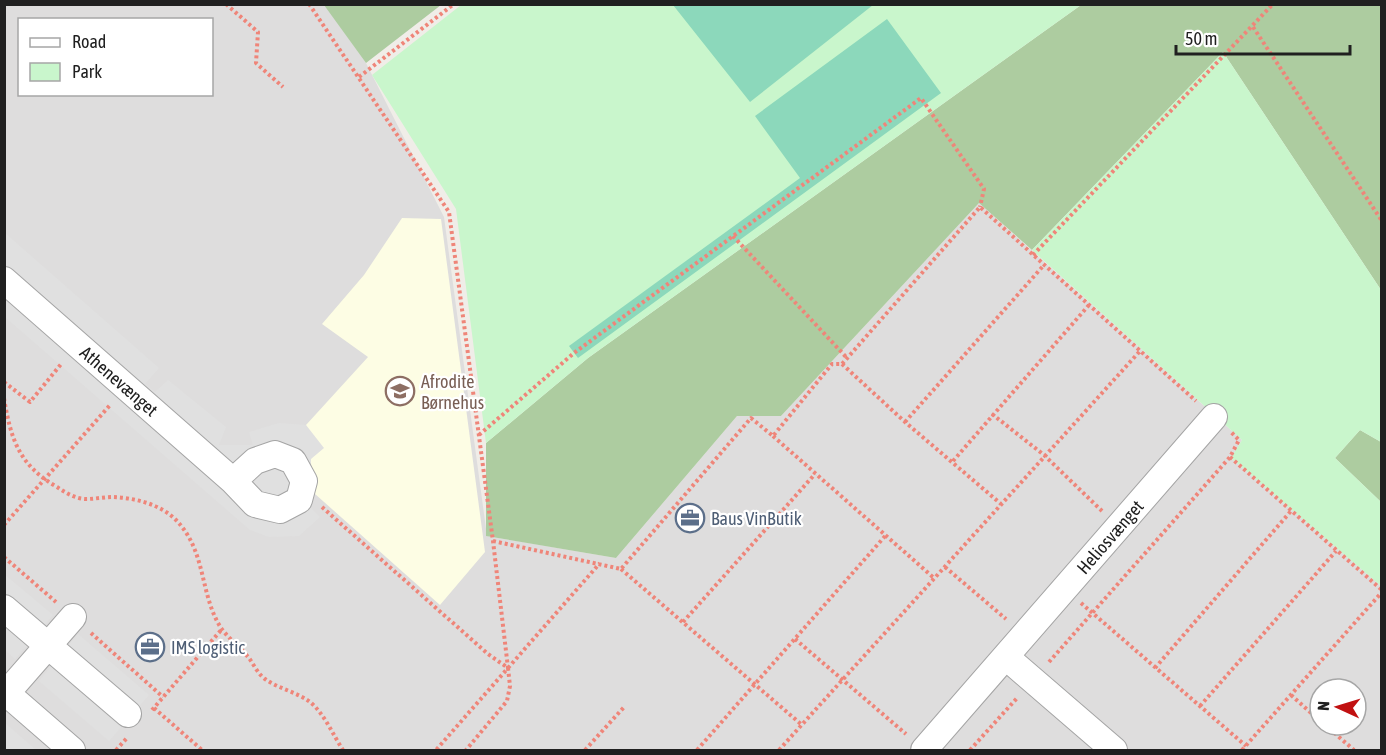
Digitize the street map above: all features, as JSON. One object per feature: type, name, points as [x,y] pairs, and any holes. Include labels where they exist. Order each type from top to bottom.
[{"type":"street","name":"Athenevænget","points":[[4,280],[233,481],[255,504],[280,510],[300,500],[301,495]]},
{"type":"street","name":"Heliosvænget","points":[[924,750],[1214,417]]},
{"type":"street","points":[[233,481],[255,462],[275,454],[293,461],[304,481],[301,495]]},
{"type":"street","points":[[4,608],[135,721]]},
{"type":"street","points":[[72,750],[5,694],[73,617]]},
{"type":"street","points":[[1006,657],[1114,750]]},
{"type":"path","points":[[226,4],[258,33],[256,63],[283,87]]},
{"type":"path","points":[[309,4],[449,212],[510,686],[507,701],[466,750]]},
{"type":"path","points":[[359,77],[454,4]]},
{"type":"path","points":[[1033,255],[1273,4]]},
{"type":"path","points":[[1253,27],[1382,221]]},
{"type":"path","points":[[478,435],[574,353],[921,98],[984,189],[980,207],[842,364]]},
{"type":"path","points":[[970,750],[1230,457],[1239,441],[980,207]]},
{"type":"path","points":[[733,236],[847,358]]},
{"type":"path","points":[[905,422],[1044,264]]},
{"type":"path","points":[[953,461],[1089,305]]},
{"type":"path","points":[[4,382],[30,402],[77,344]]},
{"type":"path","points":[[779,750],[1140,351]]},
{"type":"path","points":[[773,436],[832,364],[842,364],[905,422],[1002,504]]},
{"type":"path","points":[[4,525],[126,386]]},
{"type":"path","points":[[4,398],[17,449],[29,468],[44,480],[78,498],[127,498],[142,502],[167,513],[181,527],[194,547],[210,605],[222,629],[245,653],[264,679],[310,702],[343,750]]},
{"type":"path","points":[[992,414],[1044,455],[1119,526]]},
{"type":"path","points":[[621,569],[751,418],[934,578]]},
{"type":"path","points":[[1230,457],[1382,591],[1242,750]]},
{"type":"path","points":[[683,622],[815,474]]},
{"type":"path","points":[[301,495],[314,500],[488,654],[508,668]]},
{"type":"path","points":[[1155,668],[1292,511]]},
{"type":"path","points":[[697,750],[885,535]]},
{"type":"path","points":[[493,541],[621,569],[802,725]]},
{"type":"path","points":[[1200,706],[1336,551]]},
{"type":"path","points":[[436,750],[600,563]]},
{"type":"path","points":[[945,567],[1024,636]]},
{"type":"path","points":[[1065,589],[1246,746]]},
{"type":"path","points":[[116,750],[135,721],[154,708],[222,629]]},
{"type":"path","points":[[795,639],[924,750]]},
{"type":"path","points":[[1291,695],[1308,710]]},
{"type":"path","points":[[585,750],[625,706]]},
{"type":"path","points":[[154,708],[202,750]]},
{"type":"path","points":[[1338,737],[1353,750]]},
{"type":"shaded area","points":[[4,5],[325,5],[366,63],[444,217],[487,536],[616,558],[737,416],[781,416],[979,203],[1242,440],[1231,458],[1381,586],[1381,750],[5,750]]},
{"type":"shaded area","name":"Afrodite Børnehus","points":[[402,218],[441,219],[485,552],[440,605],[315,494],[306,425],[368,357],[322,324],[364,275]]},
{"type":"shaded area","points":[[5,233],[159,368],[145,384],[155,392],[168,380],[226,427],[219,445],[253,445],[249,432],[279,423],[306,425],[324,448],[311,459],[307,504],[320,517],[299,536],[269,537],[250,530],[5,317]]},
{"type":"shaded area","points":[[4,574],[53,615],[15,659],[5,650]]},
{"type":"shaded area","points":[[78,634],[149,695],[109,741],[39,681]]},
{"type":"shaded area","points":[[5,723],[36,750],[5,750]]},
{"type":"green space","points":[[324,5],[441,5],[366,63]]},
{"type":"green space","points":[[461,5],[1081,5],[588,358],[486,443],[456,209],[372,75]]},
{"type":"green space","points":[[673,5],[873,5],[750,102]]},
{"type":"green space","points":[[1081,5],[1381,5],[1381,290],[1223,52],[1032,250],[979,203],[781,416],[737,416],[616,558],[486,536],[486,443],[588,358]]},
{"type":"green space","points":[[887,19],[941,93],[578,358],[569,346],[800,178],[755,116]]},
{"type":"green space","points":[[1223,52],[1381,290],[1381,442],[1360,430],[1335,458],[1381,502],[1381,586],[1231,458],[1242,440],[1032,250]]},
{"type":"green space","points":[[1360,430],[1381,442],[1381,502],[1335,458]]},
{"type":"place","name":"Afrodite Børnehus","points":[[400,391]]},
{"type":"place","name":"Baus VinButik","points":[[690,518]]},
{"type":"place","name":"IMS logistic","points":[[150,647]]}]
